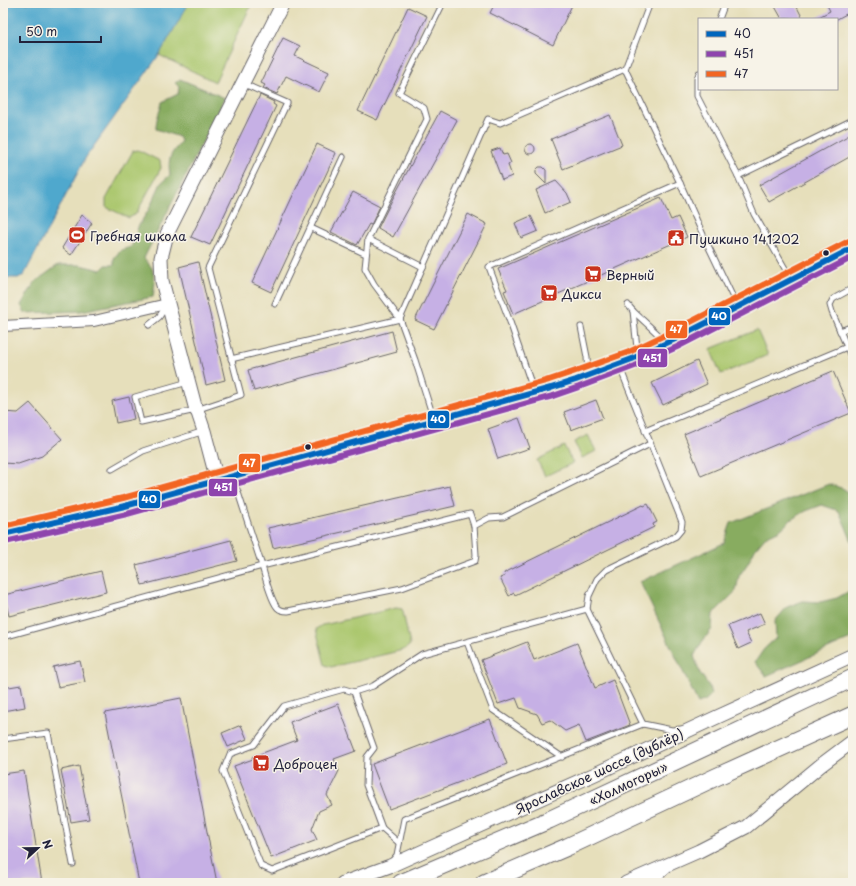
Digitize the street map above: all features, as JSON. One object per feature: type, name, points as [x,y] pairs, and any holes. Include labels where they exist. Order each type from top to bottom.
[{"type":"highway","name":"«Холмогоры»","points":[[401,883],[549,820],[853,678]]},
{"type":"highway","points":[[484,883],[567,847],[853,715]]},
{"type":"main road","points":[[3,534],[125,506],[576,380],[632,359],[673,340],[853,248]]},
{"type":"street","points":[[217,480],[167,304],[162,281],[161,258],[167,234],[283,3]]},
{"type":"street","points":[[3,326],[94,321],[167,304]]},
{"type":"street","name":"Ярославское шоссе (дублёр)","points":[[343,883],[390,866],[588,778],[853,655]]},
{"type":"street","points":[[626,883],[672,864],[746,827],[821,765],[853,741]]},
{"type":"street","points":[[654,883],[656,877],[672,864]]},
{"type":"lane","points":[[434,420],[400,319],[374,284],[365,268],[368,239],[426,119],[424,108],[399,93],[443,3]]},
{"type":"lane","points":[[650,3],[626,69],[738,307]]},
{"type":"lane","points":[[719,18],[725,3]]},
{"type":"lane","points":[[400,319],[488,119],[500,123],[626,69]]},
{"type":"lane","points":[[698,76],[698,96],[738,176],[754,214],[791,280]]},
{"type":"lane","points":[[189,382],[135,397],[141,422],[196,410],[241,395],[208,268],[287,103],[243,83]]},
{"type":"lane","points":[[738,176],[853,120]]},
{"type":"lane","points":[[275,304],[343,157]]},
{"type":"lane","points":[[534,392],[489,267],[680,183]]},
{"type":"lane","points":[[311,228],[366,254]]},
{"type":"lane","points":[[368,239],[423,267]]},
{"type":"lane","points":[[853,288],[833,299],[830,305],[853,362]]},
{"type":"lane","points":[[149,325],[159,317],[167,304]]},
{"type":"lane","points":[[628,305],[633,312],[660,336],[673,340]]},
{"type":"lane","points":[[632,359],[637,348],[633,312]]},
{"type":"lane","points":[[231,359],[400,319]]},
{"type":"lane","points":[[581,326],[588,357],[588,375]]},
{"type":"lane","points":[[840,331],[853,326]]},
{"type":"lane","points":[[645,431],[847,347]]},
{"type":"lane","points":[[619,364],[682,522],[681,530],[676,536],[606,570],[597,580],[589,596],[587,610],[643,724]]},
{"type":"lane","points":[[112,469],[143,451],[204,432]]},
{"type":"lane","points":[[474,526],[489,518],[503,517],[650,444]]},
{"type":"lane","points":[[3,637],[262,566],[470,514],[474,526],[475,561],[402,588],[282,611],[277,607],[274,601],[262,566],[232,476]]},
{"type":"lane","points":[[382,828],[272,871],[261,866],[223,771],[230,754],[254,745],[284,706],[344,689],[354,692],[374,686],[422,654],[587,610]]},
{"type":"lane","points":[[467,642],[493,710],[562,757]]},
{"type":"lane","points":[[354,692],[374,748],[367,757],[366,785],[382,828],[399,843]]},
{"type":"lane","points":[[390,866],[396,855],[404,819],[643,724],[672,730],[690,729],[715,718]]},
{"type":"lane","points":[[3,739],[48,733],[73,864]]},
{"type":"green space","points":[[189,3],[252,3],[215,82],[159,55]]},
{"type":"green space","points":[[180,79],[225,98],[144,258],[152,268],[155,282],[153,297],[81,311],[25,313],[21,305],[35,282],[58,265],[80,265],[101,270],[106,265],[114,265],[114,258],[121,250],[131,247],[138,227],[149,209],[161,183],[170,175],[170,157],[181,141],[179,137],[156,129],[162,102],[178,94],[179,87],[175,83]]},
{"type":"green space","points":[[138,150],[160,161],[161,168],[136,214],[129,218],[106,207],[106,199],[133,151]]},
{"type":"green space","points":[[757,330],[768,355],[721,374],[710,349]]},
{"type":"green space","points":[[588,435],[596,451],[582,458],[574,442]]},
{"type":"green space","points":[[564,446],[573,463],[545,476],[537,460]]},
{"type":"green space","points":[[829,484],[844,489],[853,496],[853,544],[839,511],[822,505],[806,511],[792,519],[780,530],[765,537],[755,549],[739,576],[736,591],[713,614],[712,629],[694,656],[700,673],[709,686],[711,695],[706,700],[698,703],[640,582],[724,543],[731,523]]},
{"type":"green space","points":[[853,586],[853,638],[766,676],[755,662],[764,649],[776,638],[775,621],[787,607],[803,601],[820,602],[837,598],[851,590]]},
{"type":"green space","points":[[396,608],[402,609],[410,645],[399,651],[331,667],[325,665],[316,629],[322,625]]},
{"type":"water","points":[[3,3],[189,3],[159,55],[86,157],[24,275],[18,278],[3,278]]},
{"type":"building","points":[[495,3],[573,3],[553,45],[490,13]]},
{"type":"building","points":[[773,3],[795,3],[802,18],[781,18]]},
{"type":"building","points":[[826,3],[847,3],[852,11],[838,18],[817,18],[830,11]]},
{"type":"building","points":[[408,7],[427,16],[377,120],[358,111]]},
{"type":"building","points":[[283,38],[300,46],[295,56],[329,72],[319,92],[286,76],[277,94],[263,88],[265,85],[261,83]]},
{"type":"building","points":[[260,95],[274,102],[273,104],[276,106],[210,245],[191,237]]},
{"type":"building","points":[[440,111],[457,120],[393,237],[378,228]]},
{"type":"building","points":[[610,115],[622,145],[563,169],[551,139]]},
{"type":"building","points":[[853,133],[853,155],[769,202],[759,185]]},
{"type":"building","points":[[317,144],[336,153],[271,292],[252,283]]},
{"type":"building","points":[[528,144],[532,144],[534,145],[534,153],[528,154],[525,151],[525,147]]},
{"type":"building","points":[[500,148],[503,155],[507,154],[511,163],[508,165],[512,176],[502,180],[491,151]]},
{"type":"building","points":[[539,167],[543,167],[546,170],[546,184],[536,174],[536,170]]},
{"type":"building","points":[[556,181],[567,193],[571,202],[545,213],[536,190]]},
{"type":"building","points":[[353,192],[380,206],[371,225],[369,224],[357,245],[331,232]]},
{"type":"building","points":[[661,198],[671,220],[678,217],[687,237],[513,314],[504,291],[507,290],[498,269]]},
{"type":"building","points":[[468,214],[487,224],[434,329],[415,320]]},
{"type":"building","name":"Гребная школа","points":[[82,215],[92,223],[71,255],[62,248]]},
{"type":"building","points":[[531,216],[538,231],[521,238],[515,223]]},
{"type":"building","points":[[198,262],[225,380],[206,385],[179,267]]},
{"type":"building","points":[[392,331],[397,352],[254,391],[248,370]]},
{"type":"building","points":[[697,361],[707,384],[663,405],[652,383]]},
{"type":"building","points":[[833,371],[851,413],[701,476],[684,434]]},
{"type":"building","points":[[129,397],[134,419],[116,423],[112,401]]},
{"type":"building","points":[[596,400],[603,418],[571,430],[564,412]]},
{"type":"building","points":[[30,403],[62,439],[42,456],[18,464],[3,463],[3,412],[18,413]]},
{"type":"building","points":[[519,418],[530,448],[498,459],[488,429]]},
{"type":"building","points":[[450,486],[455,506],[273,548],[268,528]]},
{"type":"building","points":[[648,504],[657,522],[653,524],[654,527],[515,595],[514,593],[509,596],[500,578],[505,576],[504,573],[643,505]]},
{"type":"building","points":[[231,540],[237,561],[142,585],[136,565]]},
{"type":"building","points":[[101,571],[106,592],[9,616],[4,595]]},
{"type":"building","points":[[760,613],[765,624],[746,632],[751,643],[738,649],[728,626]]},
{"type":"building","points":[[527,642],[534,660],[577,643],[595,688],[613,680],[630,725],[586,742],[579,725],[565,731],[550,720],[542,723],[537,714],[520,708],[516,698],[498,704],[481,660]]},
{"type":"building","points":[[80,661],[85,682],[58,687],[53,667]]},
{"type":"building","points":[[21,685],[25,707],[3,711],[3,688]]},
{"type":"building","points":[[181,698],[217,883],[139,883],[105,713]]},
{"type":"building","points":[[338,704],[356,751],[334,759],[339,771],[327,795],[332,805],[319,811],[312,829],[317,840],[271,858],[234,766],[253,759],[252,757],[297,740],[290,722]]},
{"type":"building","points":[[490,719],[507,764],[389,809],[372,764]]},
{"type":"building","points":[[241,725],[247,739],[228,747],[222,733]]},
{"type":"building","points":[[79,766],[89,819],[71,822],[61,770]]},
{"type":"building","points":[[24,771],[42,883],[3,883],[3,774]]},
{"type":"transit line","name":"47","points":[[3,526],[123,498],[549,380],[573,372],[629,352],[849,241]]},
{"type":"transit line","name":"40","points":[[3,534],[125,506],[576,380],[632,359],[673,340],[853,248]]},
{"type":"transit line","name":"451","points":[[5,542],[127,514],[553,396],[635,366],[677,347],[853,257]]},
{"type":"place","name":"Гребная школа","points":[[77,235]]},
{"type":"place","name":"Пушкино 141202","points":[[676,238]]},
{"type":"place","name":"Верный","points":[[593,274]]},
{"type":"place","name":"Дикси","points":[[549,293]]},
{"type":"place","name":"Доброцен","points":[[261,763]]}]
